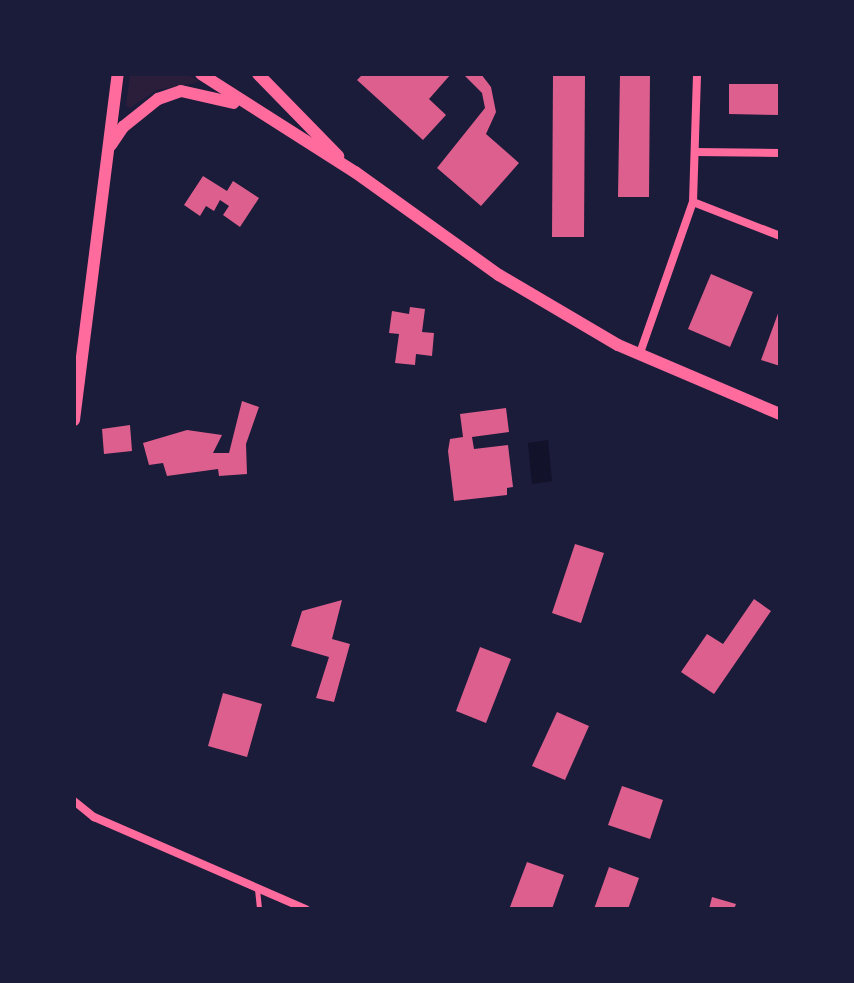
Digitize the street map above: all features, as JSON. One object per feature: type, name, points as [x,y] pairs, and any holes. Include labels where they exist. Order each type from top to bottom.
[{"type":"street","points":[[74,420],[118,74]]},
{"type":"street","points":[[201,74],[248,108],[355,172],[499,275],[640,353],[780,414]]},
{"type":"street","points":[[258,74],[355,172]]},
{"type":"street","points":[[640,353],[693,202],[697,74]]},
{"type":"street","points":[[109,147],[140,111],[181,91],[205,93],[248,108]]},
{"type":"street","points":[[695,152],[780,153]]},
{"type":"street","points":[[693,202],[780,236]]},
{"type":"street","points":[[74,801],[94,817],[306,909]]},
{"type":"lane","points":[[257,888],[259,909]]},
{"type":"shaded area","points":[[130,74],[187,74],[200,82],[157,90],[130,108],[126,106]]},
{"type":"shaded area","points":[[548,440],[552,481],[532,484],[528,443]]},
{"type":"building","points":[[363,74],[451,74],[429,99],[446,115],[423,140],[357,80]]},
{"type":"building","points":[[463,74],[481,74],[491,87],[496,112],[486,134],[519,163],[481,206],[437,168],[485,108],[482,93]]},
{"type":"building","points":[[553,74],[585,74],[584,237],[552,237]]},
{"type":"building","points":[[620,74],[650,74],[649,197],[618,197]]},
{"type":"building","points":[[729,84],[780,84],[780,115],[729,114]]},
{"type":"building","points":[[203,176],[227,191],[233,181],[259,198],[240,227],[223,215],[229,206],[220,200],[214,211],[206,206],[200,216],[184,205]]},
{"type":"building","points":[[711,274],[753,292],[730,347],[688,329]]},
{"type":"building","points":[[410,307],[425,309],[422,332],[434,333],[432,356],[416,354],[415,365],[395,363],[399,334],[389,333],[392,311],[409,314]]},
{"type":"building","points":[[780,308],[780,366],[761,360]]},
{"type":"building","points":[[242,401],[259,407],[246,444],[247,474],[219,476],[218,469],[167,476],[163,463],[149,465],[143,443],[187,430],[222,435],[213,453],[229,453]]},
{"type":"building","points":[[506,408],[509,432],[472,437],[474,449],[508,445],[513,487],[507,488],[507,495],[454,501],[448,451],[450,439],[463,437],[460,414]]},
{"type":"building","points":[[130,425],[132,451],[104,454],[102,429]]},
{"type":"building","points":[[575,544],[604,553],[581,623],[552,613]]},
{"type":"building","points":[[754,599],[771,611],[714,694],[681,672],[707,634],[723,644]]},
{"type":"building","points":[[342,600],[332,639],[350,644],[334,702],[316,698],[329,657],[291,646],[302,611]]},
{"type":"building","points":[[480,647],[511,659],[486,723],[456,711]]},
{"type":"building","points":[[223,693],[262,704],[247,757],[208,746]]},
{"type":"building","points":[[557,712],[589,726],[565,780],[532,766]]},
{"type":"building","points":[[622,786],[663,800],[650,839],[608,825]]},
{"type":"building","points":[[527,862],[564,875],[552,909],[510,907]]},
{"type":"building","points":[[609,867],[639,878],[628,909],[594,909]]},
{"type":"building","points":[[712,897],[736,904],[734,909],[709,909]]}]
